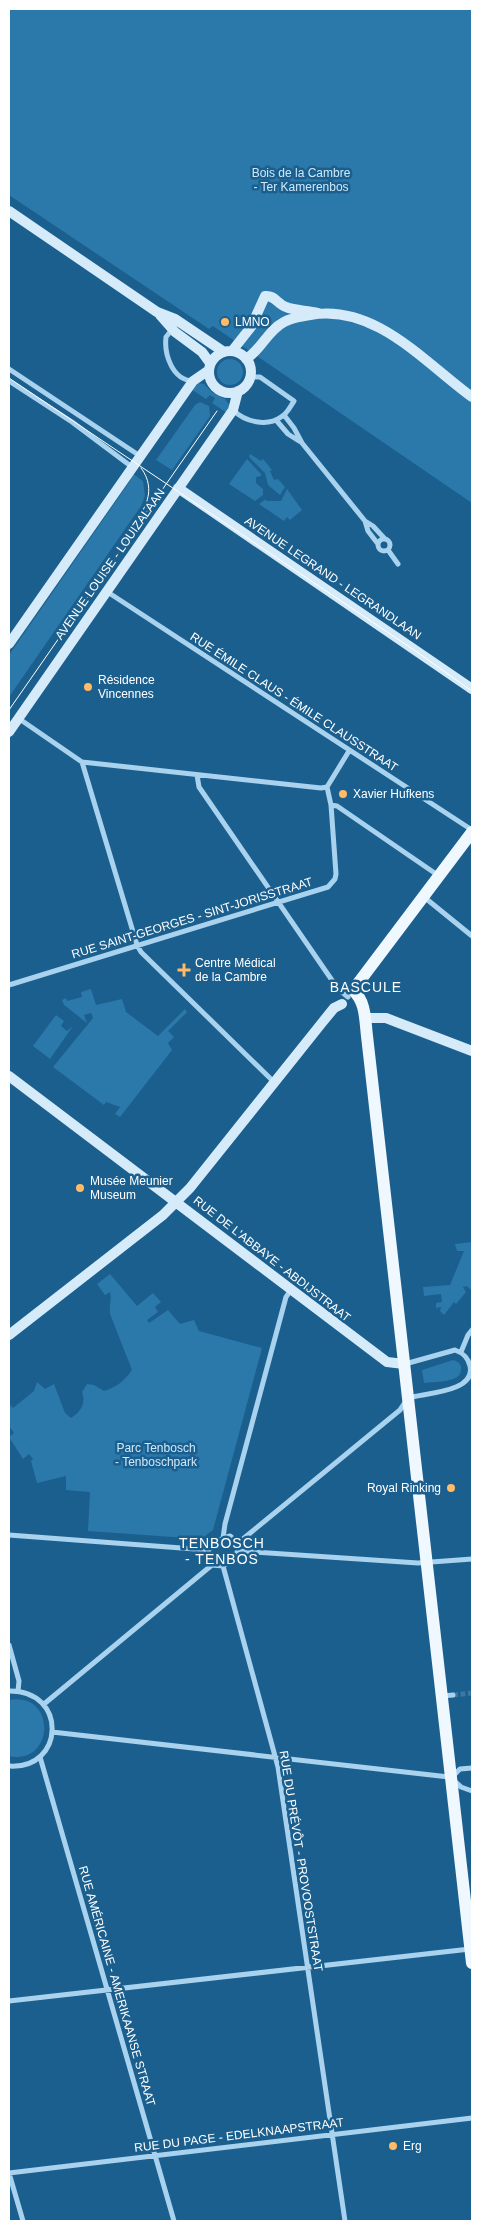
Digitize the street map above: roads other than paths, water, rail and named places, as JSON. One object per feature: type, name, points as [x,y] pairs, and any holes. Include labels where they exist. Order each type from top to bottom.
[{"type":"main road","points":[[9,211],[157,312],[175,319],[228,351],[246,359],[250,366],[248,383],[238,391],[231,393],[217,389],[212,384],[210,367],[202,352],[175,332],[157,312]]},
{"type":"main road","points":[[9,644],[193,381],[210,367],[216,356],[228,351],[251,327],[265,296],[270,296],[285,307],[306,309],[358,320],[384,329],[472,397]]},
{"type":"main road","points":[[246,359],[255,354],[275,327],[294,317],[319,313]]},
{"type":"main road","name":"AVENUE LOUISE - LOUIZALAAN","points":[[9,732],[14,722],[233,410],[238,391]]},
{"type":"main road","name":"AVENUE LEGRAND - LEGRANDLAAN","points":[[178,488],[472,689]]},
{"type":"main road","points":[[9,1335],[163,1215],[190,1188],[316,1031],[325,1027],[339,1012],[348,997],[472,831]]},
{"type":"main road","points":[[348,997],[359,995],[363,1003],[365,1018],[427,1563],[448,1695],[451,1778],[472,1963]]},
{"type":"main road","points":[[365,1018],[386,1018],[472,1051]]},
{"type":"main road","name":"RUE DE L'ABBAYE - ABDIJSTRAAT","points":[[9,1076],[386,1362],[404,1364]]},
{"type":"street","points":[[175,332],[170,332],[166,337],[168,359],[179,374],[193,381]]},
{"type":"street","points":[[9,370],[140,456]]},
{"type":"street","points":[[233,410],[254,422],[266,422],[276,420],[284,415],[294,402],[260,378],[250,377]]},
{"type":"street","points":[[9,381],[72,422],[132,467]]},
{"type":"street","points":[[284,415],[302,443],[365,521],[373,526],[390,543],[388,550]]},
{"type":"street","points":[[276,420],[288,434],[302,443]]},
{"type":"street","points":[[365,521],[368,531],[381,550],[388,550]]},
{"type":"street","points":[[378,544],[380,540],[384,539]]},
{"type":"street","points":[[388,550],[398,564]]},
{"type":"street","name":"RUE ÉMILE CLAUS - ÉMILE CLAUSSTRAAT","points":[[106,591],[472,831]]},
{"type":"street","points":[[14,722],[82,762],[320,788],[327,787],[349,751]]},
{"type":"street","points":[[82,762],[137,945],[144,957],[275,1083]]},
{"type":"street","points":[[197,774],[199,787],[335,984],[348,997]]},
{"type":"street","name":"RUE SAINT-GEORGES - SINT-JORISSTRAAT","points":[[9,985],[328,887],[335,879],[331,805],[327,787]]},
{"type":"street","points":[[331,805],[337,806],[439,876]]},
{"type":"street","points":[[424,897],[472,936]]},
{"type":"street","points":[[223,1538],[225,1524],[278,1324],[286,1297],[291,1290]]},
{"type":"street","points":[[461,1352],[472,1330]]},
{"type":"street","points":[[238,1543],[400,1410],[408,1398],[461,1386],[471,1378],[471,1365],[468,1359],[461,1352],[455,1350],[404,1364]]},
{"type":"street","points":[[9,1535],[208,1550]]},
{"type":"street","points":[[44,1704],[212,1565],[223,1566],[235,1557],[239,1551],[238,1543],[230,1536],[223,1538],[208,1550],[207,1556],[212,1565]]},
{"type":"street","points":[[239,1551],[427,1563],[472,1559]]},
{"type":"street","name":"RUE DU PRÉVÔT - PROVOOSTSTRAAT","points":[[223,1566],[276,1758],[345,2221]]},
{"type":"street","points":[[9,1645],[19,1681],[18,1691]]},
{"type":"street","points":[[9,1691],[18,1691],[37,1698],[44,1704],[49,1713],[52,1732],[46,1750],[40,1757],[24,1765],[9,1766]]},
{"type":"street","points":[[52,1732],[451,1778],[461,1787],[472,1791]]},
{"type":"street","name":"RUE AMÉRICAINE - AMERIKAANSE STRAAT","points":[[40,1757],[174,2221]]},
{"type":"street","points":[[451,1778],[460,1769],[472,1768]]},
{"type":"street","points":[[9,2001],[471,1949]]},
{"type":"street","name":"RUE DU PAGE - EDELKNAAPSTRAAT","points":[[9,2173],[472,2118]]},
{"type":"street","points":[[9,2173],[23,2221]]},
{"type":"tunnel","points":[[453,1695],[472,1693]]},
{"type":"tram line","points":[[9,378],[472,691]]},
{"type":"tram line","points":[[9,710],[217,411]]},
{"type":"tram line","points":[[141,468],[147,478],[149,489],[143,510]]},
{"type":"place","name":"LMNO","points":[[225,322]]},
{"type":"place","name":"Résidence Vincennes","points":[[88,687]]},
{"type":"place","name":"Xavier Hufkens","points":[[343,794]]},
{"type":"place","name":"Centre Médical de la Cambre","points":[[184,970]]},
{"type":"place","name":"Musée Meunier Museum","points":[[80,1188]]},
{"type":"place","name":"Royal Rinking","points":[[451,1488]]},
{"type":"place","name":"Erg","points":[[393,2146]]},
{"type":"district","name":"BASCULE","points":[[366,987]]},
{"type":"district","name":"TENBOSCH - TENBOS","points":[[222,1552]]},
{"type":"park label","name":"Bois de la Cambre - Ter Kamerenbos","points":[[301,180]]},
{"type":"park label","name":"Parc Tenbosch - Tenboschpark","points":[[156,1455]]}]
